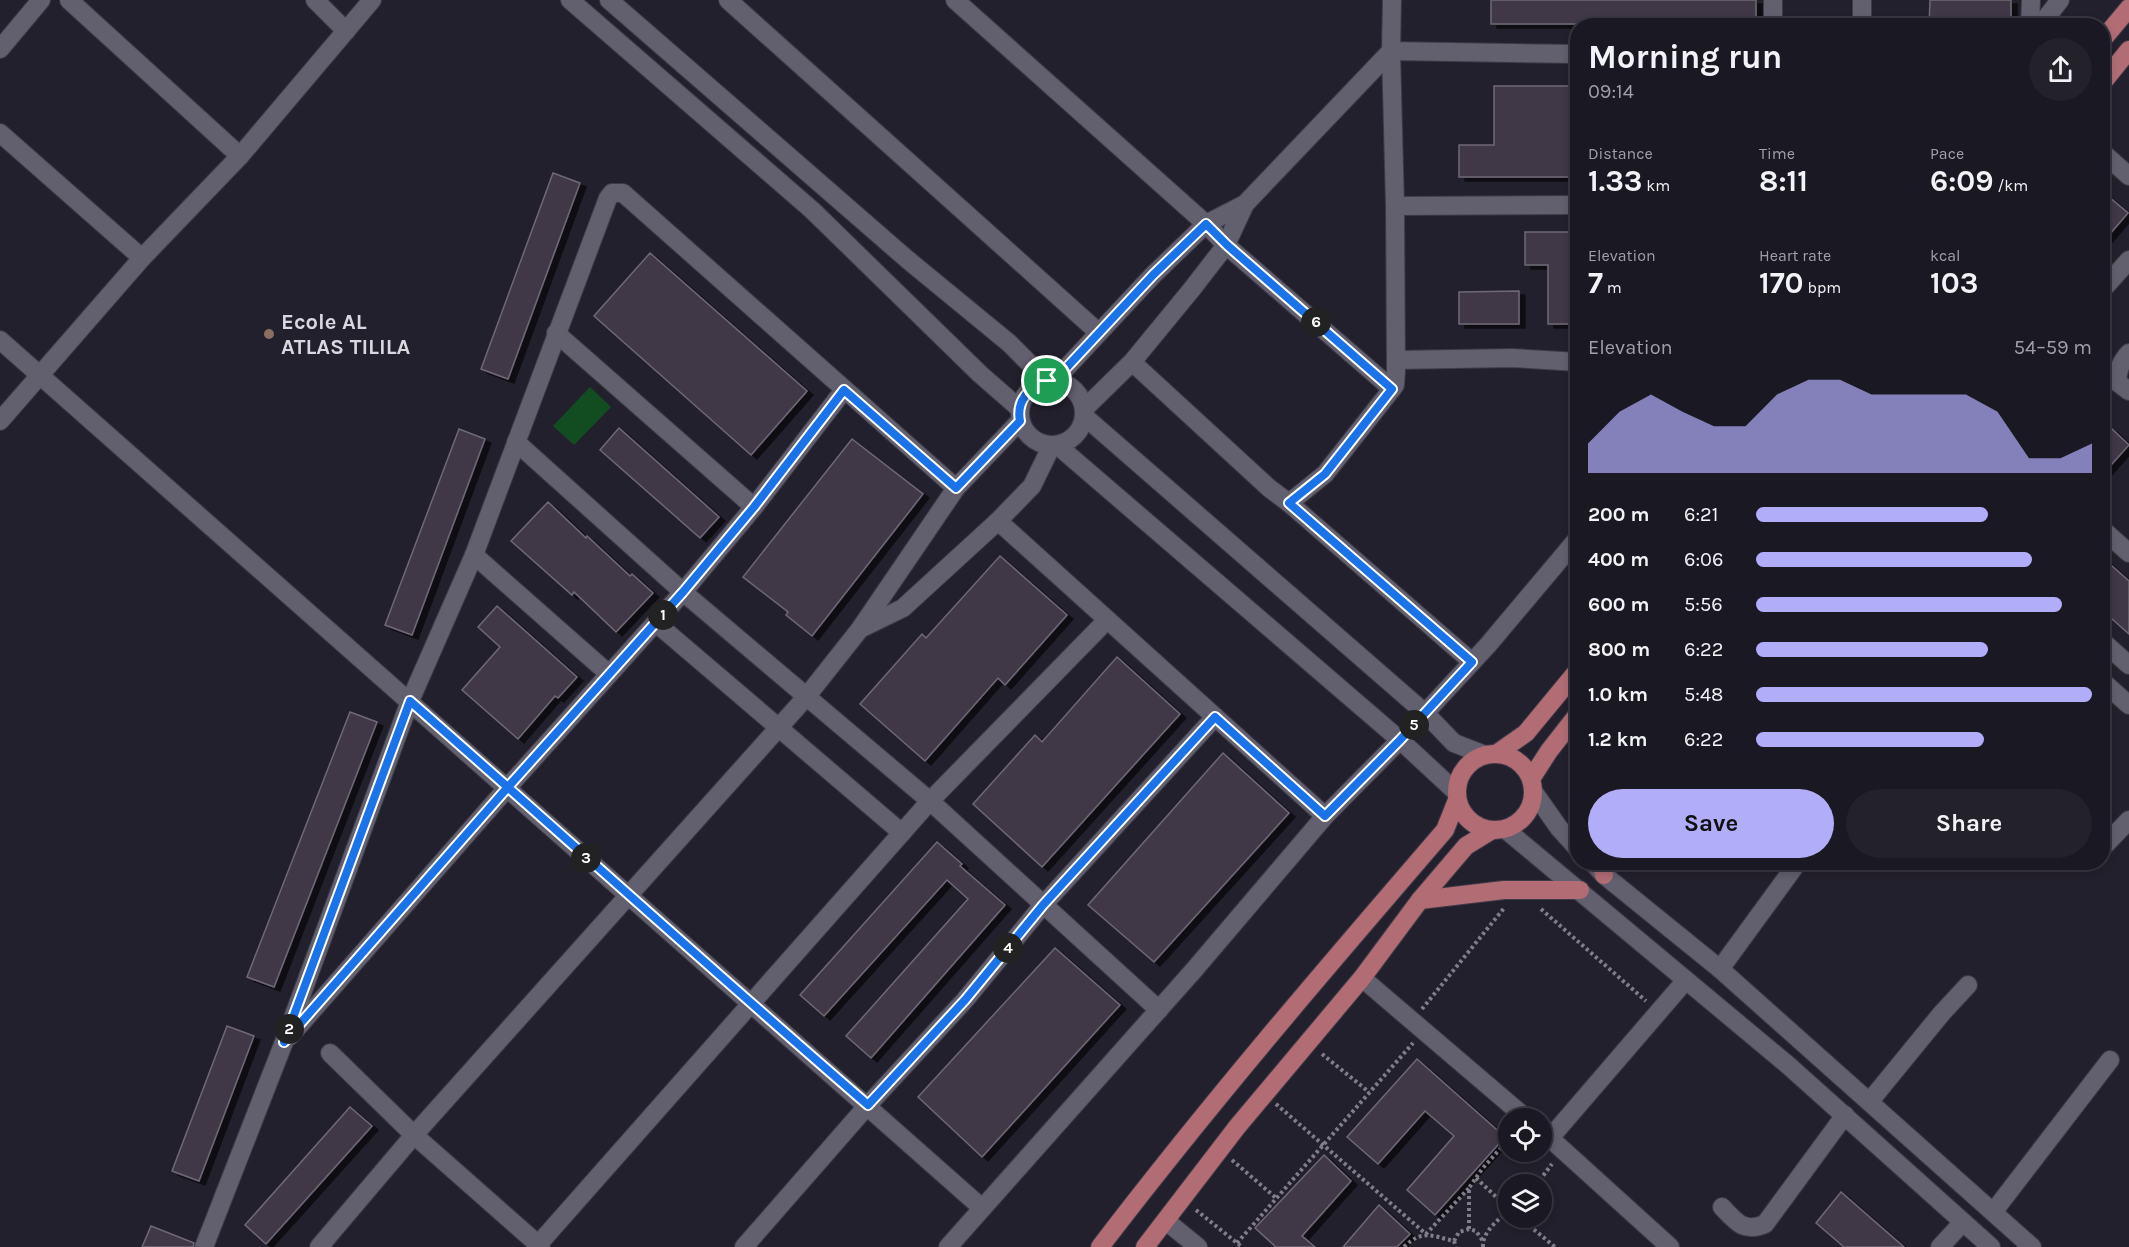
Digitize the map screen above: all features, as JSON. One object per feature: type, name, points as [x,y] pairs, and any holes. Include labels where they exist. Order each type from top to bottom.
[{"type":"main road","points":[[2110,31],[2129,8]]},
{"type":"main road","points":[[2110,73],[2129,50]]},
{"type":"main road","points":[[1100,1247],[1170,1155],[1263,1042],[1445,830],[1457,796],[1458,780],[1464,768],[1474,760],[1491,754],[1526,733],[1570,680]]},
{"type":"main road","points":[[1144,1247],[1264,1094],[1362,978],[1420,900],[1466,846],[1498,829],[1516,824],[1525,815],[1531,804],[1532,785],[1549,751],[1570,724]]},
{"type":"main road","points":[[1491,754],[1507,756],[1517,761],[1525,769],[1532,785]]},
{"type":"main road","points":[[1457,796],[1462,812],[1470,821],[1480,827],[1498,829]]},
{"type":"main road","points":[[1420,900],[1519,890],[1580,890]]},
{"type":"street","points":[[0,49],[41,0]]},
{"type":"street","points":[[69,0],[240,156]]},
{"type":"street","points":[[315,0],[346,31]]},
{"type":"street","points":[[0,421],[142,258],[240,156],[372,0]]},
{"type":"street","points":[[570,0],[812,210],[1020,415]]},
{"type":"street","points":[[609,0],[1051,381]]},
{"type":"street","points":[[728,0],[1098,332]]},
{"type":"street","points":[[955,0],[1227,245],[1392,389]]},
{"type":"street","points":[[1289,503],[1325,474],[1395,385],[1392,0]]},
{"type":"street","points":[[1773,0],[1773,18]]},
{"type":"street","points":[[1862,0],[1862,18]]},
{"type":"street","points":[[2030,18],[2031,0]]},
{"type":"street","points":[[2046,18],[2060,0]]},
{"type":"street","points":[[1051,381],[1153,275],[1206,224],[1245,204],[1391,51],[1570,54]]},
{"type":"street","points":[[0,133],[142,258]]},
{"type":"street","points":[[2110,159],[2129,176]]},
{"type":"street","points":[[204,1247],[284,1042],[410,701],[474,555],[608,198],[617,192],[623,193],[956,488]]},
{"type":"street","points":[[1245,204],[1227,245],[1132,362],[1084,412],[1080,430],[1063,444],[1054,445],[1034,441],[1025,433],[1020,415],[1023,399],[1029,390],[1037,384],[1051,381],[1062,383],[1077,393],[1084,412],[1425,713],[1454,742],[1491,754]]},
{"type":"street","points":[[1395,206],[1570,205]]},
{"type":"street","points":[[2110,281],[2129,260]]},
{"type":"street","points":[[556,333],[754,507]]},
{"type":"street","points":[[0,340],[982,1208]]},
{"type":"street","points":[[2129,353],[2118,370],[2117,382],[2129,391]]},
{"type":"street","points":[[1396,360],[1512,358],[1570,362]]},
{"type":"street","points":[[1132,362],[1269,488],[1472,662]]},
{"type":"street","points":[[284,1042],[683,592],[754,507],[844,390]]},
{"type":"street","points":[[319,1247],[414,1135],[807,696],[860,629],[956,488],[1020,415]]},
{"type":"street","points":[[516,442],[683,592],[930,801],[1159,1010]]},
{"type":"street","points":[[860,629],[903,608],[999,521],[1032,486],[1054,445]]},
{"type":"street","points":[[1054,445],[1400,740],[1457,796]]},
{"type":"street","points":[[999,521],[1325,816]]},
{"type":"street","points":[[2110,536],[2129,553]]},
{"type":"street","points":[[948,1247],[1159,1010],[1325,816],[1472,662],[1570,547]]},
{"type":"street","points":[[474,555],[609,674]]},
{"type":"street","points":[[330,1053],[414,1135],[538,1246],[930,801],[1107,620]]},
{"type":"street","points":[[656,622],[902,833]]},
{"type":"street","points":[[2110,648],[2129,665]]},
{"type":"street","points":[[2110,687],[2129,705]]},
{"type":"street","points":[[744,1247],[868,1105],[965,1000],[1043,905],[1215,717]]},
{"type":"street","points":[[1532,785],[1559,828],[1570,840]]},
{"type":"street","points":[[2110,840],[2129,820]]},
{"type":"street","points":[[1498,829],[1580,890],[1845,1114],[1991,1247]]},
{"type":"street","points":[[1603,870],[1720,969],[2032,1247]]},
{"type":"street","points":[[1720,969],[1792,870]]},
{"type":"street","points":[[1362,978],[1514,1108]]},
{"type":"street","points":[[1552,1139],[1686,980]]},
{"type":"street","points":[[1870,1101],[1968,985]]},
{"type":"street","points":[[1994,1211],[2110,1060]]},
{"type":"street","points":[[1722,1207],[1738,1224],[1754,1228],[1765,1224],[1845,1114]]},
{"type":"street","points":[[1552,1141],[1670,1247]]},
{"type":"street","points":[[1166,1221],[1198,1247]]},
{"type":"street","points":[[1940,1247],[1963,1222]]},
{"type":"path","points":[[1237,1243],[1369,1092],[1519,890],[1659,1012]]},
{"type":"path","points":[[1308,1042],[1369,1092]]},
{"type":"path","points":[[1264,1094],[1426,1234],[1454,1241]]},
{"type":"path","points":[[1220,1150],[1276,1198]]},
{"type":"path","points":[[1404,1247],[1414,1238],[1426,1234],[1469,1188],[1498,1152]]},
{"type":"path","points":[[1476,1178],[1498,1199]]},
{"type":"path","points":[[1468,1229],[1469,1188]]},
{"type":"path","points":[[1183,1199],[1242,1247]]},
{"type":"path","points":[[1483,1247],[1483,1241],[1498,1220]]},
{"type":"path","points":[[1532,1228],[1553,1246]]},
{"type":"path","points":[[1456,1247],[1454,1241],[1459,1232],[1468,1229],[1476,1231],[1483,1241]]},
{"type":"green space","points":[[590,387],[611,407],[574,445],[553,426]]},
{"type":"building","points":[[1491,0],[1756,0],[1756,18],[1570,18],[1570,24],[1491,24]]},
{"type":"building","points":[[1930,0],[2011,0],[2011,18],[1929,18]]},
{"type":"building","points":[[1494,86],[1570,86],[1570,177],[1459,177],[1459,145],[1494,145]]},
{"type":"building","points":[[553,173],[580,183],[508,379],[481,369]]},
{"type":"building","points":[[2110,198],[2128,213],[2110,234]]},
{"type":"building","points":[[1525,232],[1570,232],[1570,324],[1548,324],[1548,265],[1525,265]]},
{"type":"building","points":[[650,253],[807,391],[751,455],[594,316]]},
{"type":"building","points":[[1519,291],[1519,324],[1459,324],[1459,292]]},
{"type":"building","points":[[619,428],[719,517],[700,538],[600,450]]},
{"type":"building","points":[[459,429],[485,439],[412,635],[385,625]]},
{"type":"building","points":[[2110,429],[2129,445],[2110,466]]},
{"type":"building","points":[[852,439],[923,494],[812,636],[786,615],[788,612],[743,577]]},
{"type":"building","points":[[548,502],[586,538],[587,536],[630,576],[632,574],[653,593],[616,632],[574,592],[572,595],[511,541]]},
{"type":"building","points":[[1000,556],[1067,615],[1005,685],[998,678],[925,761],[860,704],[922,634],[926,638]]},
{"type":"building","points":[[2110,564],[2129,581],[2129,634],[2110,617]]},
{"type":"building","points":[[497,606],[577,677],[558,698],[555,696],[518,739],[462,690],[500,647],[478,627]]},
{"type":"building","points":[[1117,657],[1180,714],[1042,867],[973,804],[1035,735],[1042,742]]},
{"type":"building","points":[[350,712],[377,722],[274,987],[247,977]]},
{"type":"building","points":[[1223,753],[1289,813],[1154,962],[1088,905]]},
{"type":"building","points":[[937,842],[962,864],[960,866],[1005,905],[871,1058],[846,1036],[968,899],[947,880],[824,1016],[800,995]]},
{"type":"building","points":[[1055,948],[1120,1005],[982,1157],[918,1097]]},
{"type":"building","points":[[227,1026],[254,1036],[199,1181],[172,1171]]},
{"type":"building","points":[[1417,1059],[1498,1131],[1498,1145],[1435,1215],[1407,1190],[1454,1136],[1425,1111],[1378,1164],[1347,1137]]},
{"type":"building","points":[[350,1107],[372,1126],[266,1244],[245,1225]]},
{"type":"building","points":[[1324,1155],[1351,1181],[1302,1236],[1315,1247],[1276,1247],[1255,1228]]},
{"type":"building","points":[[1841,1192],[1904,1247],[1844,1247],[1816,1223]]},
{"type":"building","points":[[1379,1205],[1410,1234],[1397,1247],[1343,1247]]},
{"type":"building","points":[[151,1226],[194,1243],[193,1247],[142,1247]]},
{"type":"place","name":"Ecole AL ATLAS TILILA","points":[[269,334]]},
{"type":"route","points":[[1047,381],[1029,390],[1020,409],[1020,421],[956,488],[844,390],[754,507],[683,592],[508,787],[297,1030],[284,1042],[410,701],[508,787],[750,1004],[868,1105],[965,1000],[1043,905],[1215,717],[1325,816],[1472,662],[1289,503],[1302,495],[1325,474],[1392,389],[1206,224],[1153,275],[1054,381],[1047,381]]}]
